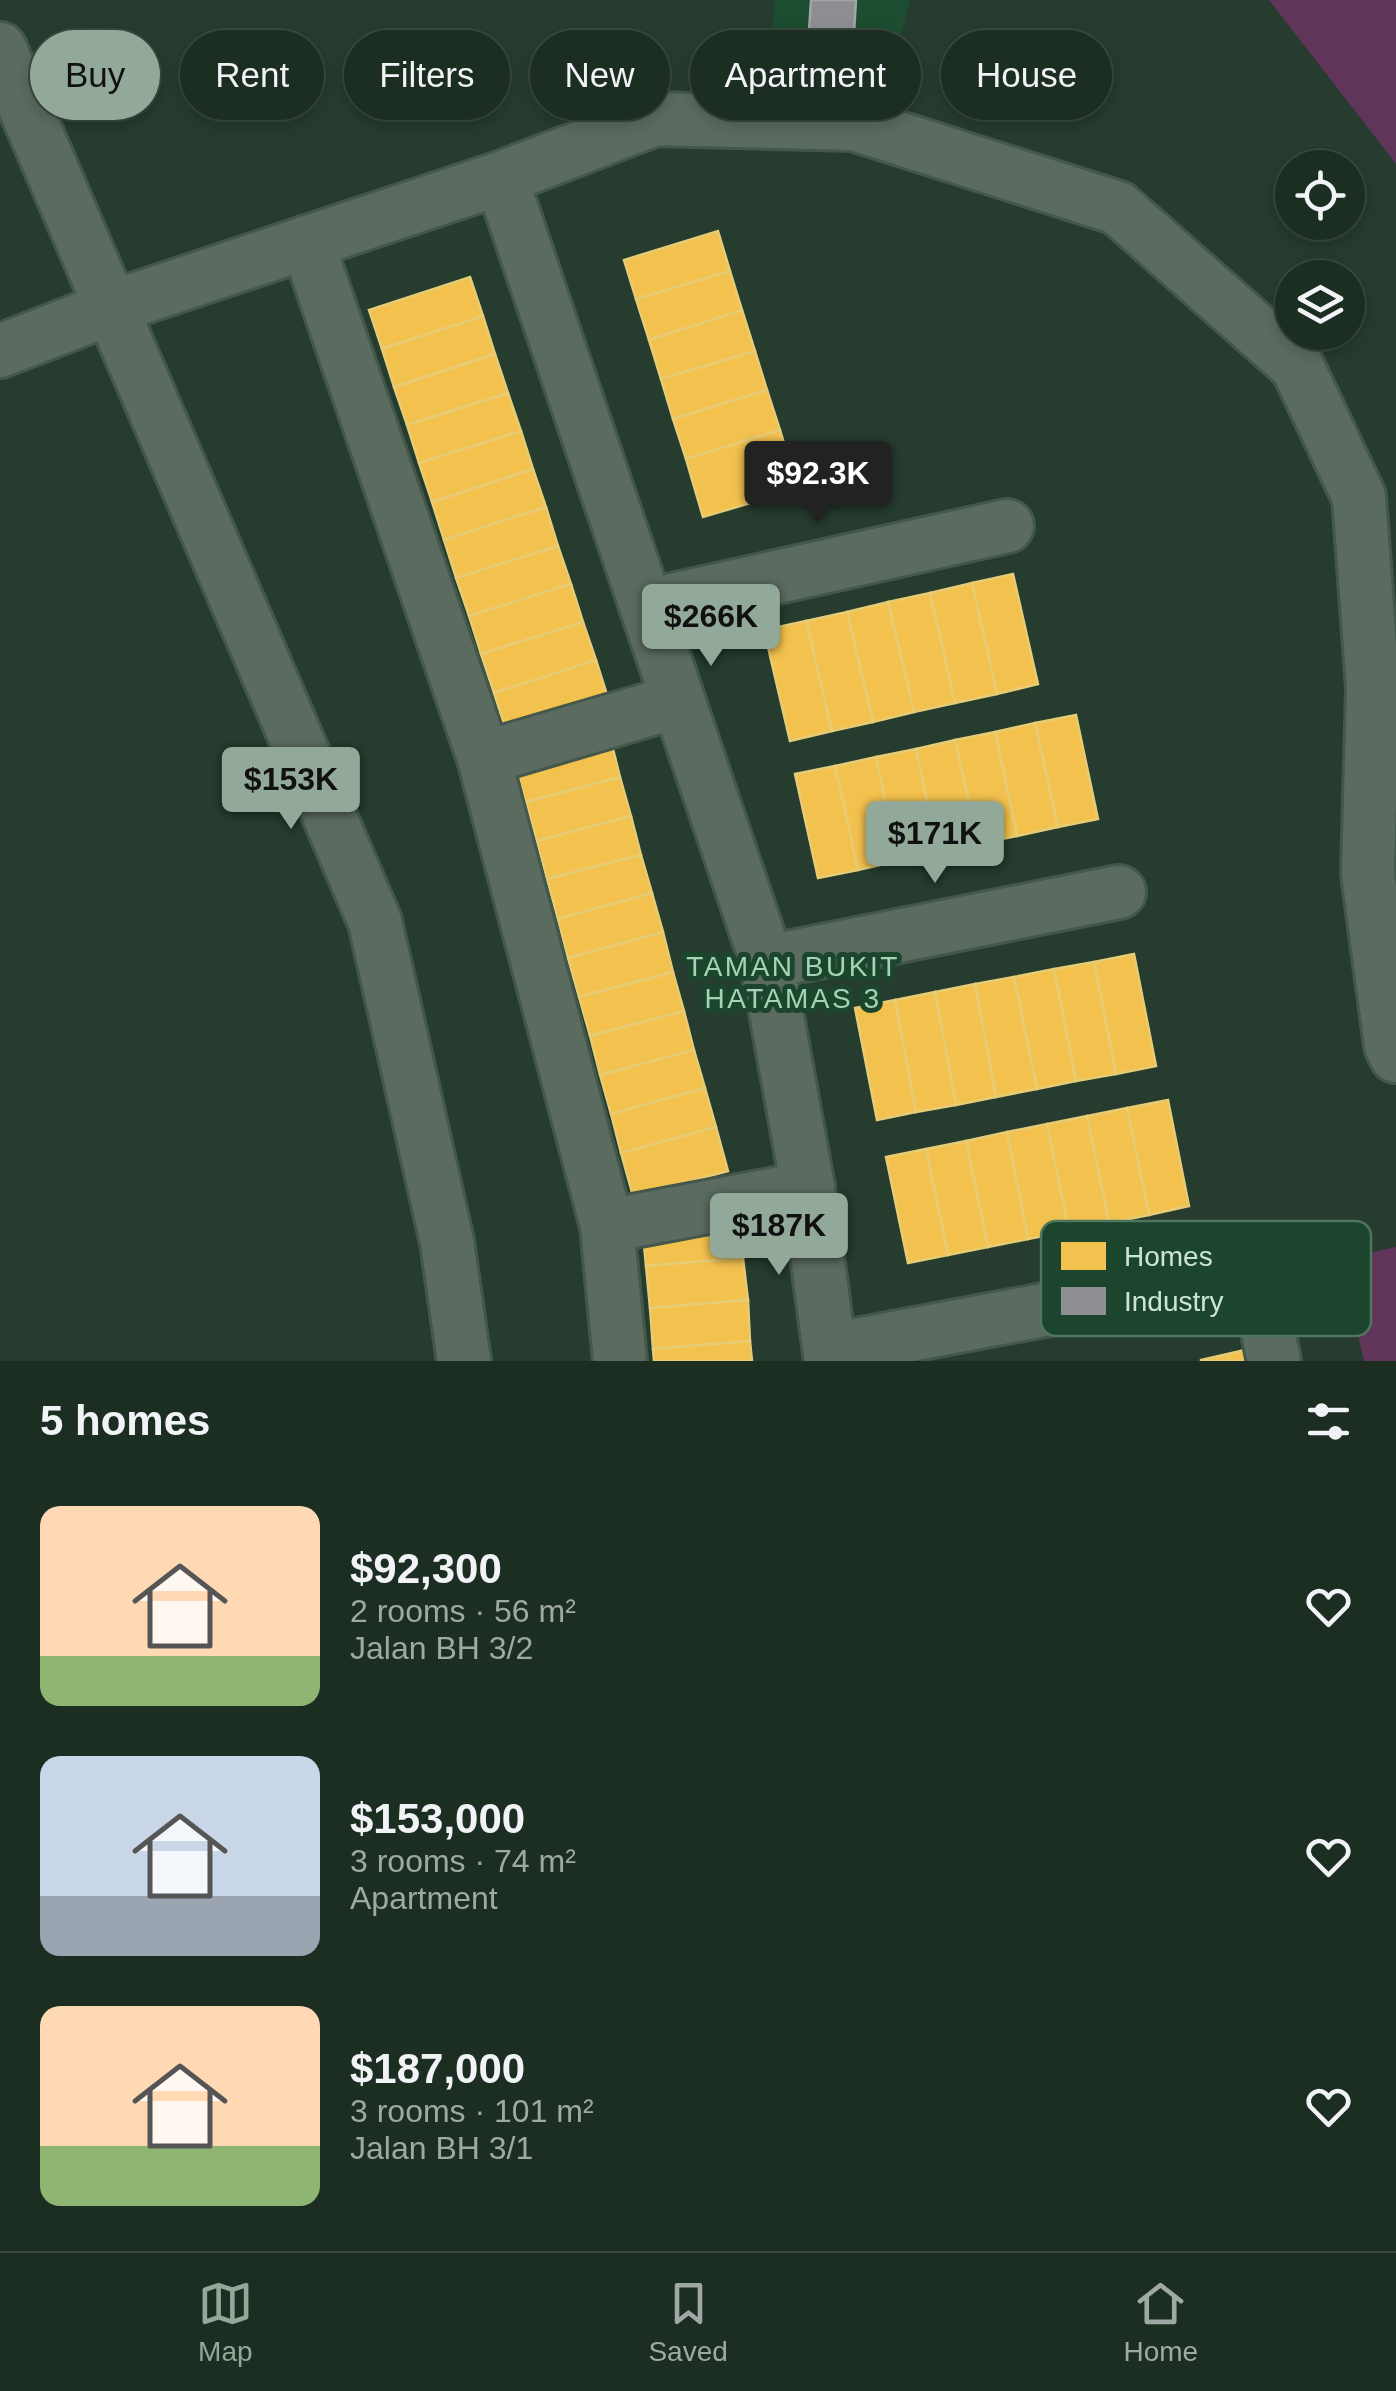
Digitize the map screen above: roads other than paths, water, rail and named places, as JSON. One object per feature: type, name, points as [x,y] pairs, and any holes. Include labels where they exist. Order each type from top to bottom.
[{"type":"street","points":[[0,49],[374,922],[447,1242],[464,1361]]},
{"type":"street","points":[[0,351],[113,307],[500,178],[656,119],[854,124],[1118,208],[1298,366],[1359,498],[1374,688],[1368,874],[1391,1045],[1396,1056]]},
{"type":"street","points":[[500,178],[767,962],[808,1188],[830,1356],[1041,1313]]},
{"type":"street","points":[[308,242],[484,758],[607,1226],[620,1361]]},
{"type":"street","points":[[646,606],[1007,526]]},
{"type":"street","points":[[484,758],[678,701]]},
{"type":"street","points":[[767,962],[1119,892]]},
{"type":"street","points":[[607,1226],[808,1188]]},
{"type":"street","points":[[1268,1336],[1274,1361]]},
{"type":"district","name":"TAMAN BUKIT HATAMAS 3","points":[[793,982]]}]
